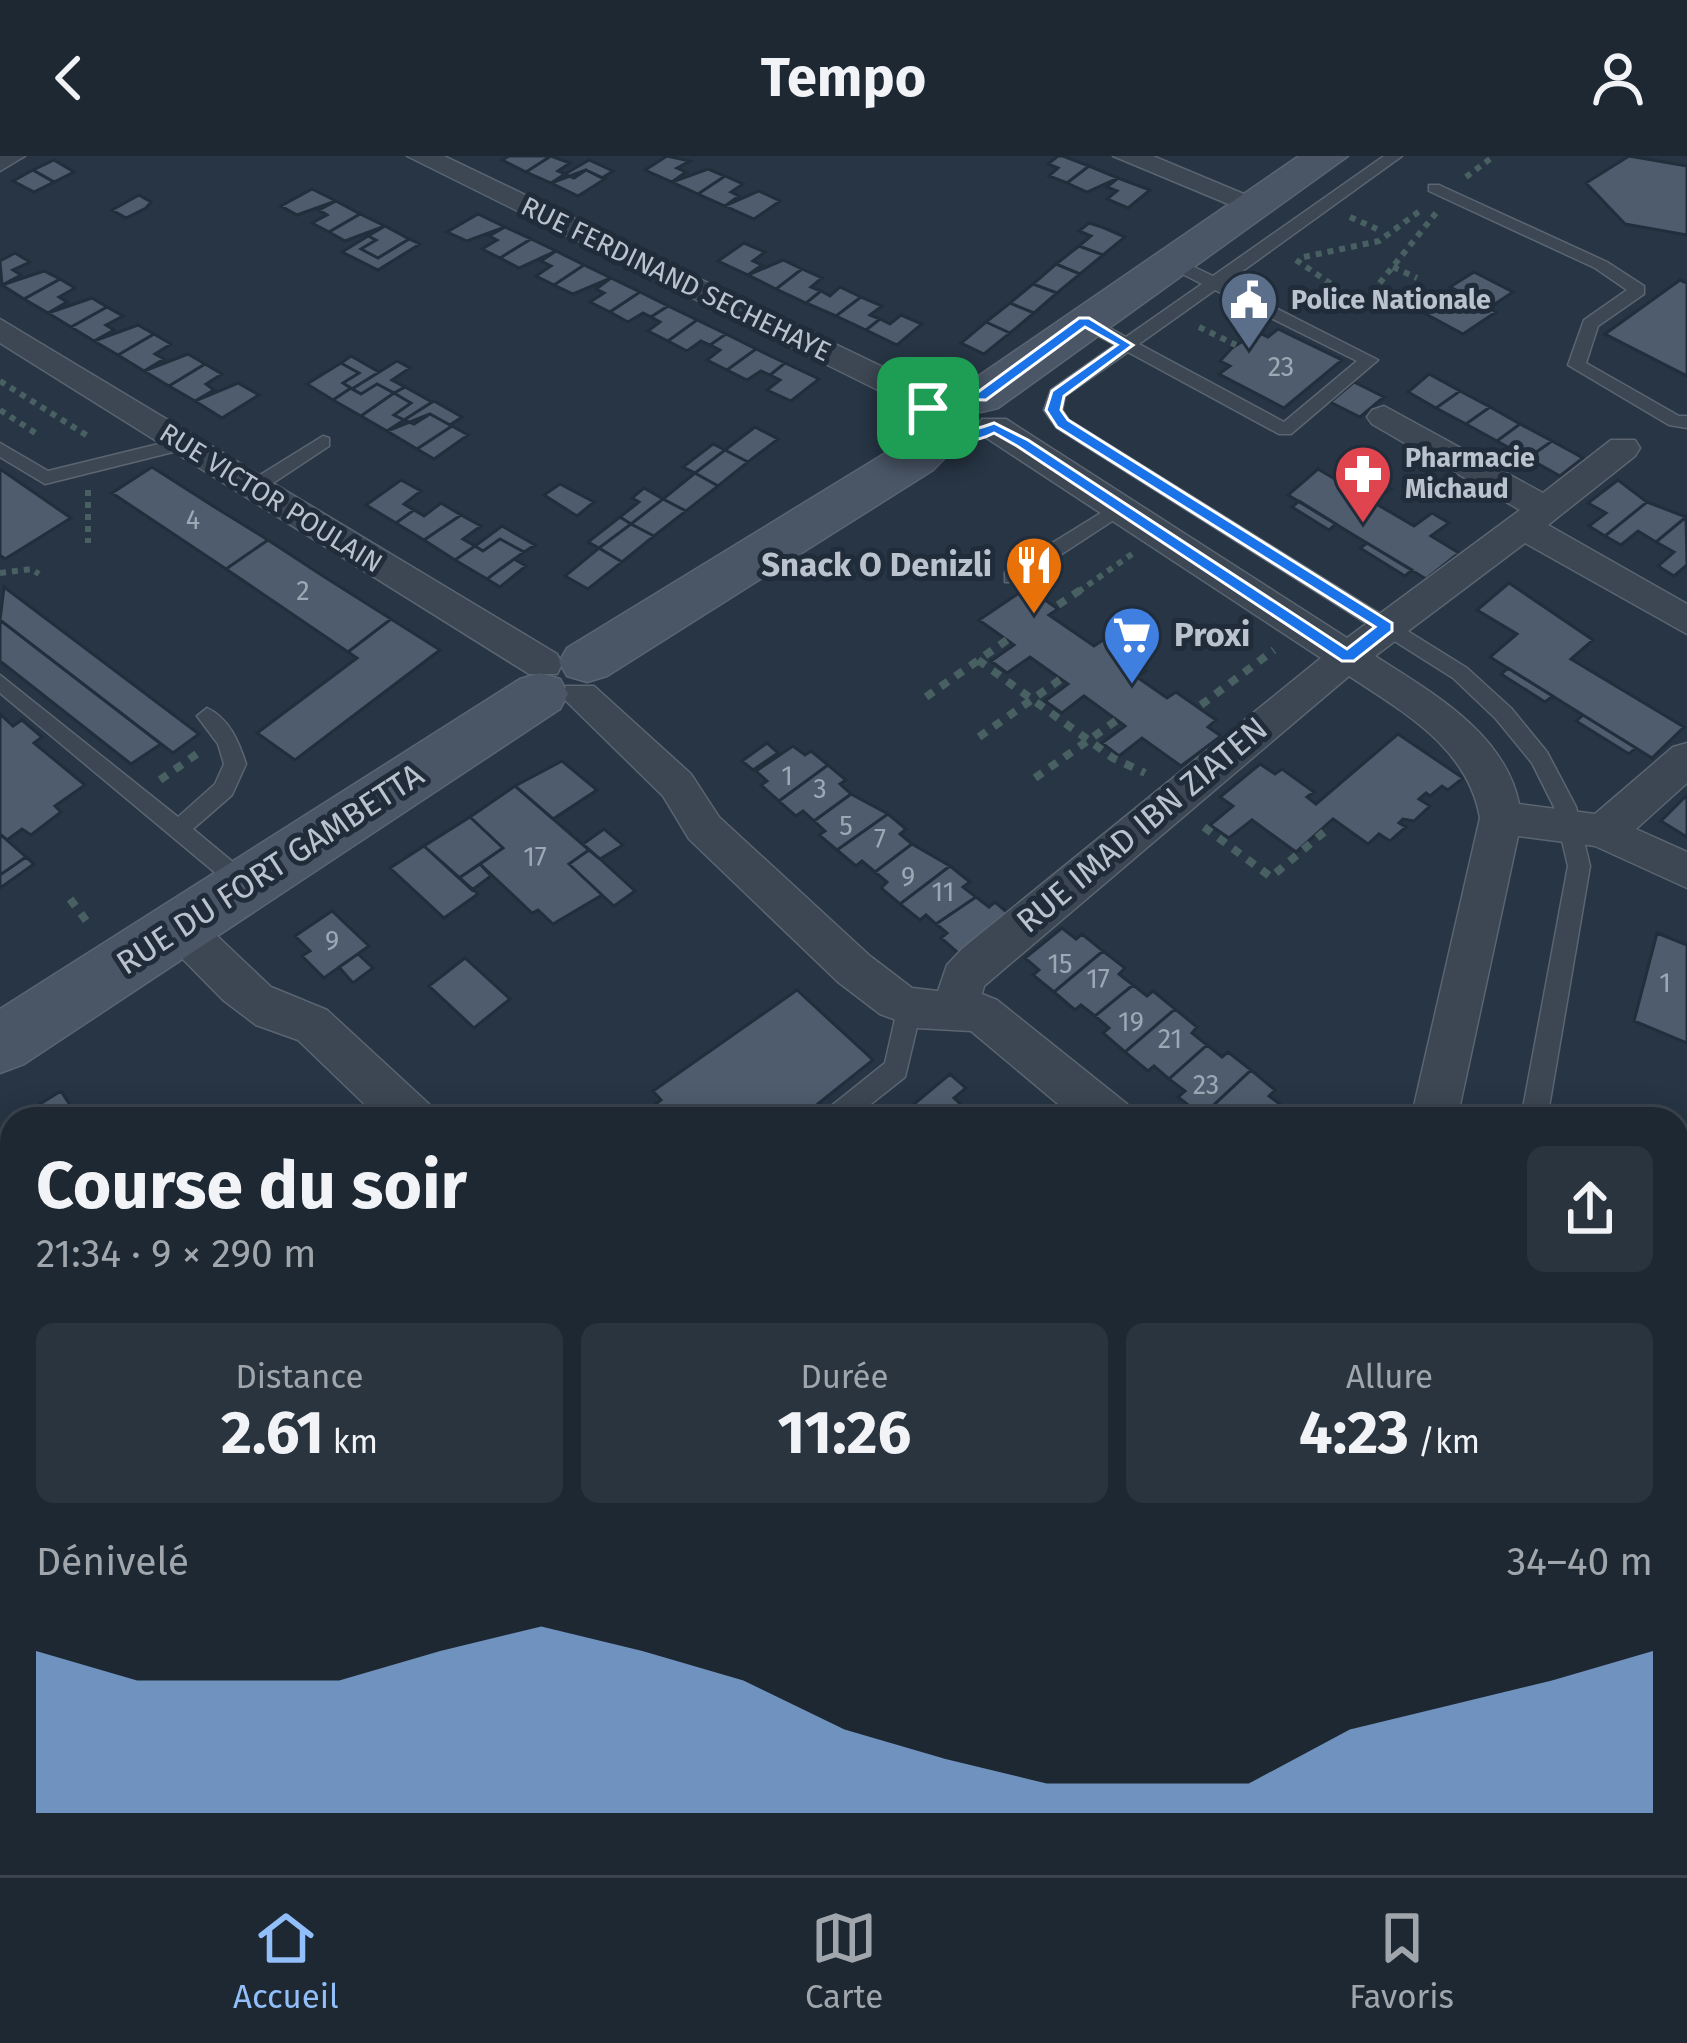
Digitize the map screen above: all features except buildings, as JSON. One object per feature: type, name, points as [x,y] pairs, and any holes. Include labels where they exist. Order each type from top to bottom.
[{"type":"street","points":[[0,162],[11,156]]},
{"type":"street","name":"RUE FERDINAND SECHEHAYE","points":[[422,156],[962,416],[1122,506],[1439,716],[1468,744],[1494,780],[1501,818]]},
{"type":"street","points":[[1127,156],[1274,224]]},
{"type":"street","name":"RUE DU FORT GAMBETTA","points":[[0,1044],[244,884],[573,690],[915,458],[1084,321],[1171,262],[1274,224],[1327,156]]},
{"type":"street","name":"RUE VICTOR POULAIN","points":[[0,329],[573,690],[677,784],[704,828],[821,938],[882,990],[910,1006]]},
{"type":"street","points":[[1384,417],[1687,621]]},
{"type":"street","name":"RUE IMAD IBN ZIATEN","points":[[957,1008],[963,978],[978,962],[1348,657],[1623,448]]},
{"type":"street","points":[[1588,829],[1638,806],[1687,758]]},
{"type":"street","points":[[1437,1107],[1501,818],[1588,829],[1687,871]]},
{"type":"street","points":[[180,928],[256,1003],[288,1021],[311,1024],[399,1107]]},
{"type":"street","points":[[910,1006],[981,1013],[1008,1030],[1096,1107]]},
{"type":"lane","name":"RUE DU FORT GAMBETTA","points":[[1386,627],[1063,424],[1053,410],[1057,394],[1212,283],[1274,224],[1394,156]]},
{"type":"lane","points":[[1440,190],[1601,265],[1638,290],[1590,324],[1577,365],[1675,421],[1687,422]]},
{"type":"lane","points":[[1084,321],[1285,430],[1369,359],[1171,262]]},
{"type":"lane","points":[[254,488],[323,442]]},
{"type":"lane","points":[[0,449],[45,478],[183,443]]},
{"type":"lane","points":[[1012,578],[1122,506]]},
{"type":"lane","points":[[1386,627],[1460,673],[1516,721],[1588,829],[1536,1107]]},
{"type":"lane","points":[[0,682],[244,884]]},
{"type":"lane","points":[[179,829],[224,789],[235,764],[223,736],[207,716]]},
{"type":"lane","points":[[848,1107],[896,1069],[910,1006]]},
{"type":"path","points":[[1440,190],[1441,206],[1362,305],[1294,260],[1378,242],[1440,190],[1494,156]]},
{"type":"path","points":[[1274,224],[1303,257]]},
{"type":"path","points":[[1393,267],[1417,278]]},
{"type":"path","points":[[0,381],[123,458]]},
{"type":"path","points":[[1058,604],[1162,533]]},
{"type":"path","points":[[1,572],[31,569],[40,574]]},
{"type":"path","points":[[1201,706],[1304,628]]},
{"type":"path","points":[[926,697],[1007,640]]},
{"type":"path","points":[[978,660],[1175,798],[1271,877],[1330,827]]},
{"type":"path","points":[[979,736],[1061,679]]},
{"type":"path","points":[[1035,778],[1117,720]]},
{"type":"path","points":[[139,795],[223,736]]},
{"type":"place","name":"Police Nationale","points":[[1249,351]]},
{"type":"place","name":"Pharmacie Michaud","points":[[1363,525]]},
{"type":"place","name":"Snack O Denizli","points":[[1034,616]]},
{"type":"place","name":"Proxi","points":[[1132,686]]},
{"type":"route","points":[[1084,321],[1126,345],[1057,394],[1053,410],[1063,424],[1386,627],[1348,657],[1023,443],[994,427],[966,438],[943,434],[928,422],[928,408],[950,394],[981,397],[1084,321]]}]
